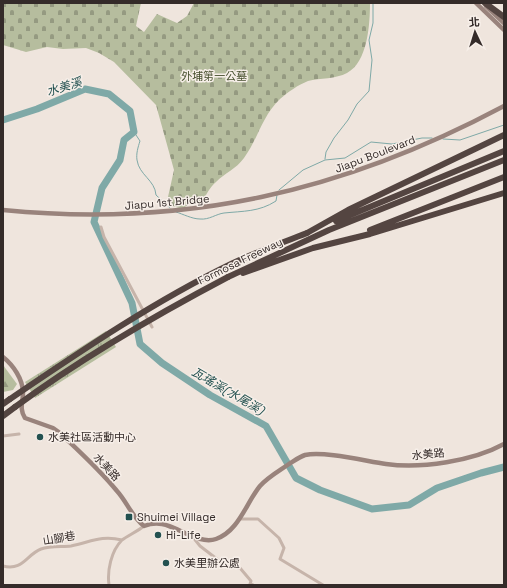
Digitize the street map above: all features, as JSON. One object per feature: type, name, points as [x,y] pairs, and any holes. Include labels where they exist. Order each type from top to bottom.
[{"type":"highway","points":[[484,3],[504,17]]},
{"type":"highway","points":[[307,233],[348,210],[503,135]]},
{"type":"highway","name":"Formosa Freeway","points":[[3,404],[82,350],[156,305],[231,264],[504,150]]},
{"type":"highway","name":"Formosa Freeway","points":[[3,416],[123,334],[228,277],[329,230],[504,160]]},
{"type":"highway","points":[[345,240],[504,177]]},
{"type":"highway","points":[[228,277],[251,271],[313,248],[504,193]]},
{"type":"street","points":[[476,3],[504,30]]},
{"type":"street","points":[[484,3],[504,23]]},
{"type":"street","name":"Jiapu Boulevard","points":[[247,201],[284,193],[346,175],[421,146],[504,106]]},
{"type":"street","name":"Jiapu 1st Bridge","points":[[3,210],[88,215],[136,214],[194,210],[247,201]]},
{"type":"street","points":[[101,227],[104,238],[152,327]]},
{"type":"street","name":"水美路","points":[[3,357],[14,368],[18,375],[23,391],[21,412],[25,418],[53,428],[60,433],[105,477],[121,496],[138,521],[144,526]]},
{"type":"street","points":[[3,436],[19,434]]},
{"type":"street","name":"水美路","points":[[239,518],[259,487],[269,477],[303,456],[334,456],[410,466],[478,455],[504,444]]},
{"type":"street","points":[[109,585],[108,577],[110,563],[122,540],[144,526],[161,524],[206,540],[216,539],[226,533],[239,518],[258,519],[279,538],[284,548],[280,559],[322,585]]},
{"type":"street","points":[[190,535],[200,546],[226,566],[240,568],[251,581],[250,584],[253,585]]},
{"type":"street","name":"山腳巷","points":[[3,566],[9,567],[23,563],[42,549],[71,546],[106,537],[122,540]]},
{"type":"green space","name":"外埔第一公墓","points":[[3,3],[141,3],[136,26],[144,32],[157,14],[177,23],[187,16],[194,3],[370,3],[368,31],[364,51],[354,68],[343,75],[308,81],[283,96],[264,120],[249,151],[241,162],[214,184],[202,202],[189,204],[182,209],[173,206],[168,197],[174,170],[156,105],[114,62],[99,53],[86,48],[63,49],[47,47],[26,52],[3,45]]},
{"type":"green space","points":[[106,331],[116,347],[35,398],[25,382]]},
{"type":"green space","points":[[3,365],[17,384],[13,390],[3,392]]},
{"type":"waterway","points":[[325,159],[326,152],[334,138],[348,120],[357,104],[369,91],[372,60],[369,40],[373,23],[373,3]]},
{"type":"waterway","name":"瓦瑤溪(水尾溪)","points":[[3,120],[37,109],[85,89],[109,94],[130,111],[134,132],[124,140],[120,160],[102,188],[94,222],[132,303],[140,344],[162,363],[210,395],[266,426],[296,478],[320,490],[372,509],[409,505],[437,488],[504,467]]},
{"type":"waterway","points":[[443,139],[460,140],[504,125]]},
{"type":"waterway","points":[[134,132],[140,141],[137,155],[138,165],[153,185],[156,195],[170,208]]},
{"type":"waterway","points":[[279,190],[303,170],[325,160],[345,158],[371,142],[392,144],[422,138],[432,138]]},
{"type":"waterway","points":[[176,212],[194,218],[206,219],[221,214],[251,210],[270,205],[276,201],[277,195]]},
{"type":"place","name":"水美社區活動中心","points":[[40,437]]},
{"type":"place","name":"Shuimei Village","points":[[129,517]]},
{"type":"place","name":"Hi-Life","points":[[158,535]]},
{"type":"place","name":"水美里辦公處","points":[[166,563]]},
{"type":"water label","name":"水美溪","points":[[64,87]]}]
